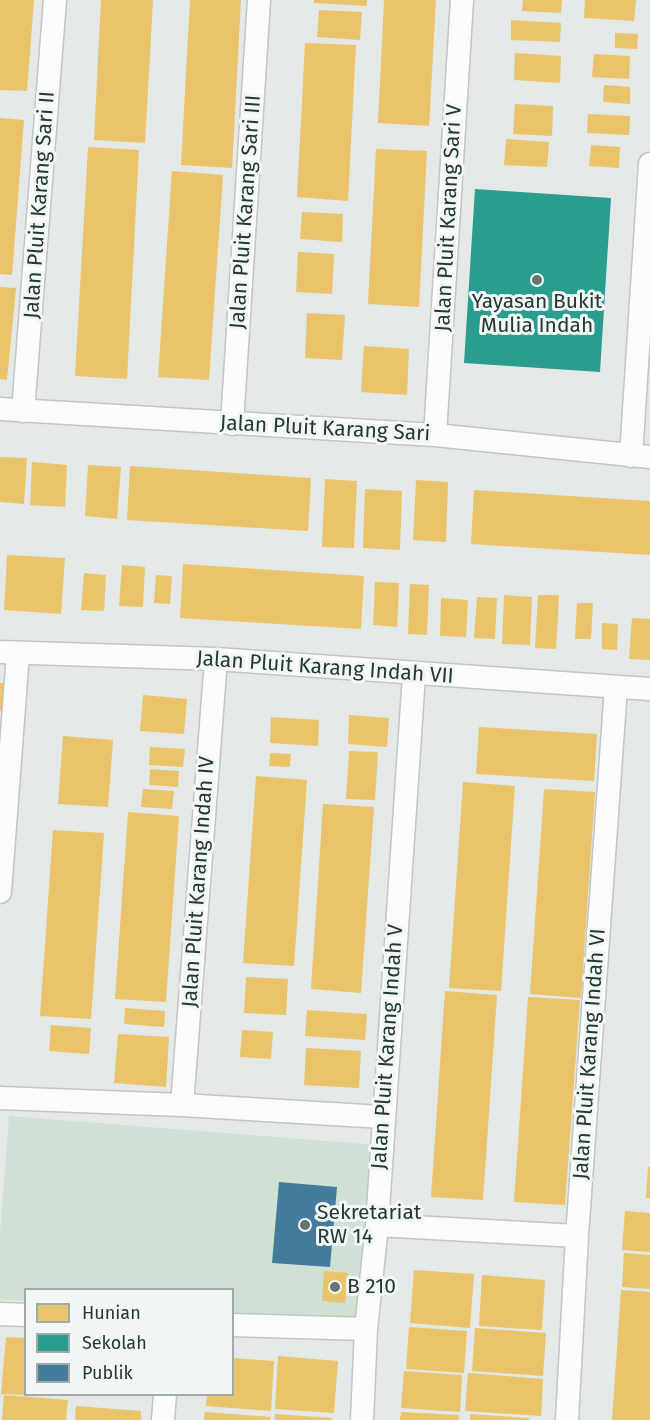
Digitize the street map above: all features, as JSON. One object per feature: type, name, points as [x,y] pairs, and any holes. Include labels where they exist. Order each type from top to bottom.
[{"type":"street","name":"Jalan Pluit Karang Sari II","points":[[23,411],[55,0]]},
{"type":"street","name":"Jalan Pluit Karang Sari III","points":[[232,424],[259,0]]},
{"type":"street","name":"Jalan Pluit Karang Sari V","points":[[435,435],[462,0]]},
{"type":"street","points":[[640,457],[650,164]]},
{"type":"street","name":"Jalan Pluit Karang Sari","points":[[0,409],[435,435],[640,457]]},
{"type":"street","points":[[0,892],[9,653]]},
{"type":"street","name":"Jalan Pluit Karang Indah VII","points":[[9,653],[216,659],[414,675],[650,689]]},
{"type":"street","name":"Jalan Pluit Karang Indah IV","points":[[182,1105],[216,659]]},
{"type":"street","name":"Jalan Pluit Karang Indah V","points":[[363,1420],[366,1329],[377,1225],[382,1117],[414,675]]},
{"type":"street","name":"Jalan Pluit Karang Indah VI","points":[[567,1420],[577,1236],[616,687]]},
{"type":"street","points":[[0,1098],[182,1105],[382,1117]]},
{"type":"street","points":[[377,1225],[577,1236]]},
{"type":"street","points":[[0,1314],[24,1315]]},
{"type":"street","points":[[234,1325],[366,1329]]},
{"type":"street","points":[[164,1420],[165,1396]]},
{"type":"green space","points":[[9,1116],[377,1145],[363,1327],[234,1317],[234,1288],[24,1288],[24,1301],[0,1299],[0,1236]]},
{"type":"building: Hunian","points":[[0,0],[34,0],[27,91],[0,90]]},
{"type":"building: Hunian","points":[[101,0],[153,0],[145,143],[94,140]]},
{"type":"building: Hunian","points":[[190,0],[241,0],[232,168],[181,165]]},
{"type":"building: Hunian","points":[[314,0],[367,0],[367,6],[314,3]]},
{"type":"building: Hunian","points":[[384,0],[436,0],[429,126],[378,123]]},
{"type":"building: Hunian","points":[[523,0],[562,0],[561,13],[522,11]]},
{"type":"building: Hunian","points":[[585,0],[636,0],[634,21],[584,18]]},
{"type":"building: Hunian","points":[[319,10],[362,12],[360,40],[317,37]]},
{"type":"building: Hunian","points":[[511,20],[561,23],[560,42],[511,40]]},
{"type":"building: Hunian","points":[[615,33],[638,34],[637,49],[615,48]]},
{"type":"building: Hunian","points":[[305,43],[356,45],[348,201],[297,197]]},
{"type":"building: Hunian","points":[[515,53],[561,56],[560,83],[514,80]]},
{"type":"building: Hunian","points":[[594,54],[630,56],[629,79],[592,77]]},
{"type":"building: Hunian","points":[[604,85],[630,87],[630,104],[603,102]]},
{"type":"building: Hunian","points":[[515,104],[553,106],[552,136],[513,134]]},
{"type":"building: Hunian","points":[[588,114],[630,116],[629,135],[587,133]]},
{"type":"building: Hunian","points":[[0,118],[24,120],[12,275],[0,274]]},
{"type":"building: Hunian","points":[[506,139],[549,142],[547,167],[504,165]]},
{"type":"building: Hunian","points":[[591,145],[620,147],[619,168],[589,166]]},
{"type":"building: Hunian","points":[[88,147],[139,150],[127,379],[75,376]]},
{"type":"building: Hunian","points":[[376,149],[427,151],[419,307],[368,304]]},
{"type":"building: Hunian","points":[[172,171],[223,175],[209,380],[158,377]]},
{"type":"building: Hunian","points":[[302,212],[343,214],[342,242],[300,239]]},
{"type":"building: Hunian","points":[[298,252],[334,254],[332,294],[296,292]]},
{"type":"building: Hunian","points":[[0,287],[16,288],[7,380],[0,379]]},
{"type":"building: Hunian","points":[[307,313],[345,315],[342,360],[305,358]]},
{"type":"building: Hunian","points":[[364,346],[409,349],[407,395],[361,392]]},
{"type":"building: Hunian","points":[[0,457],[27,458],[24,504],[0,502]]},
{"type":"building: Hunian","points":[[32,462],[67,465],[65,507],[30,505]]},
{"type":"building: Hunian","points":[[88,465],[121,467],[117,519],[85,516]]},
{"type":"building: Hunian","points":[[130,466],[311,478],[308,531],[127,520]]},
{"type":"building: Hunian","points":[[325,479],[357,481],[354,548],[322,547]]},
{"type":"building: Hunian","points":[[416,480],[448,482],[446,542],[413,540]]},
{"type":"building: Hunian","points":[[365,489],[402,491],[400,550],[363,548]]},
{"type":"building: Hunian","points":[[474,490],[650,501],[650,555],[471,544]]},
{"type":"building: Hunian","points":[[7,555],[65,558],[61,614],[4,610]]},
{"type":"building: Hunian","points":[[183,564],[364,576],[361,629],[180,618]]},
{"type":"building: Hunian","points":[[122,565],[145,567],[143,607],[119,606]]},
{"type":"building: Hunian","points":[[84,573],[106,575],[104,611],[81,610]]},
{"type":"building: Hunian","points":[[156,575],[172,576],[170,604],[154,603]]},
{"type":"building: Hunian","points":[[375,582],[399,583],[397,627],[373,625]]},
{"type":"building: Hunian","points":[[410,584],[429,585],[427,635],[408,634]]},
{"type":"building: Hunian","points":[[504,595],[532,597],[530,645],[502,644]]},
{"type":"building: Hunian","points":[[538,595],[559,595],[556,649],[535,648]]},
{"type":"building: Hunian","points":[[477,597],[497,598],[495,639],[474,638]]},
{"type":"building: Hunian","points":[[441,598],[468,600],[466,637],[440,636]]},
{"type":"building: Hunian","points":[[577,603],[593,603],[591,639],[575,639]]},
{"type":"building: Hunian","points":[[632,618],[650,619],[650,660],[629,659]]},
{"type":"building: Hunian","points":[[602,623],[618,624],[617,650],[602,649]]},
{"type":"building: Hunian","points":[[0,683],[4,683],[2,711],[0,711]]},
{"type":"building: Hunian","points":[[143,695],[187,699],[184,734],[140,731]]},
{"type":"building: Hunian","points":[[349,715],[389,718],[387,747],[348,744]]},
{"type":"building: Hunian","points":[[271,717],[319,720],[318,746],[270,743]]},
{"type":"building: Hunian","points":[[479,727],[597,734],[594,781],[476,774]]},
{"type":"building: Hunian","points":[[63,736],[113,740],[108,807],[58,804]]},
{"type":"building: Hunian","points":[[150,747],[185,749],[183,767],[149,765]]},
{"type":"building: Hunian","points":[[349,751],[378,752],[375,800],[346,799]]},
{"type":"building: Hunian","points":[[270,753],[291,754],[290,767],[269,766]]},
{"type":"building: Hunian","points":[[150,769],[179,771],[178,787],[149,785]]},
{"type":"building: Hunian","points":[[256,776],[307,780],[294,966],[243,963]]},
{"type":"building: Hunian","points":[[463,782],[515,786],[501,991],[449,988]]},
{"type":"building: Hunian","points":[[143,789],[174,791],[172,809],[141,807]]},
{"type":"building: Hunian","points":[[544,789],[595,792],[581,998],[530,994]]},
{"type":"building: Hunian","points":[[323,804],[374,807],[361,993],[311,989]]},
{"type":"building: Hunian","points":[[128,812],[179,816],[166,1002],[115,999]]},
{"type":"building: Hunian","points":[[53,830],[104,833],[91,1019],[40,1016]]},
{"type":"building: Hunian","points":[[246,977],[288,979],[286,1015],[244,1013]]},
{"type":"building: Hunian","points":[[445,991],[497,995],[483,1200],[431,1197]]},
{"type":"building: Hunian","points":[[528,997],[580,1000],[565,1205],[514,1202]]},
{"type":"building: Hunian","points":[[125,1008],[165,1011],[164,1027],[124,1024]]},
{"type":"building: Hunian","points":[[307,1010],[367,1014],[365,1040],[305,1036]]},
{"type":"building: Hunian","points":[[51,1025],[91,1028],[89,1054],[49,1051]]},
{"type":"building: Hunian","points":[[242,1030],[273,1032],[271,1059],[240,1057]]},
{"type":"building: Hunian","points":[[118,1034],[169,1037],[166,1087],[114,1083]]},
{"type":"building: Hunian","points":[[306,1048],[361,1051],[359,1088],[304,1085]]},
{"type":"building: Hunian","points":[[648,1167],[650,1167],[650,1198],[646,1198]]},
{"type":"building: Hunian","points":[[625,1211],[650,1213],[650,1252],[622,1250]]},
{"type":"building: Hunian","points":[[624,1253],[650,1255],[650,1289],[622,1287]]},
{"type":"building: Hunian","points":[[414,1270],[474,1274],[470,1328],[410,1323]]},
{"type":"building: Hunian","name":"B 210","points":[[324,1271],[348,1273],[345,1303],[322,1301]]},
{"type":"building: Hunian","points":[[482,1275],[545,1280],[542,1330],[479,1326]]},
{"type":"building: Hunian","points":[[621,1290],[650,1292],[650,1420],[612,1420]]},
{"type":"building: Hunian","points":[[409,1327],[467,1331],[464,1373],[406,1369]]},
{"type":"building: Hunian","points":[[475,1328],[546,1333],[543,1376],[472,1371]]},
{"type":"building: Hunian","points":[[6,1337],[24,1338],[24,1395],[1,1394]]},
{"type":"building: Hunian","points":[[278,1356],[338,1361],[334,1413],[275,1409]]},
{"type":"building: Hunian","points":[[234,1358],[274,1361],[271,1411],[206,1406],[207,1396],[234,1396]]},
{"type":"building: Hunian","points":[[404,1371],[462,1375],[460,1412],[401,1408]]},
{"type":"building: Hunian","points":[[468,1373],[543,1379],[541,1416],[465,1411]]},
{"type":"building: Hunian","points":[[4,1395],[68,1400],[66,1420],[2,1420]]},
{"type":"building: Hunian","points":[[76,1406],[141,1411],[141,1420],[75,1420]]},
{"type":"building: Hunian","points":[[205,1412],[271,1417],[270,1420],[204,1420]]},
{"type":"building: Hunian","points":[[401,1412],[459,1415],[459,1420],[400,1420]]},
{"type":"building: Hunian","points":[[275,1414],[332,1418],[332,1420],[275,1420]]},
{"type":"building: Hunian","points":[[470,1414],[529,1418],[529,1420],[470,1420]]},
{"type":"building: Sekolah","name":"Yayasan Bukit Mulia Indah","points":[[475,189],[611,198],[600,372],[464,363]]},
{"type":"building: Publik","name":"Sekretariat RW 14","points":[[279,1182],[337,1187],[330,1267],[272,1263]]},
{"type":"place","name":"Yayasan Bukit Mulia Indah","points":[[537,280]]},
{"type":"place","name":"Sekretariat RW 14","points":[[305,1225]]},
{"type":"place","name":"B 210","points":[[335,1287]]}]
